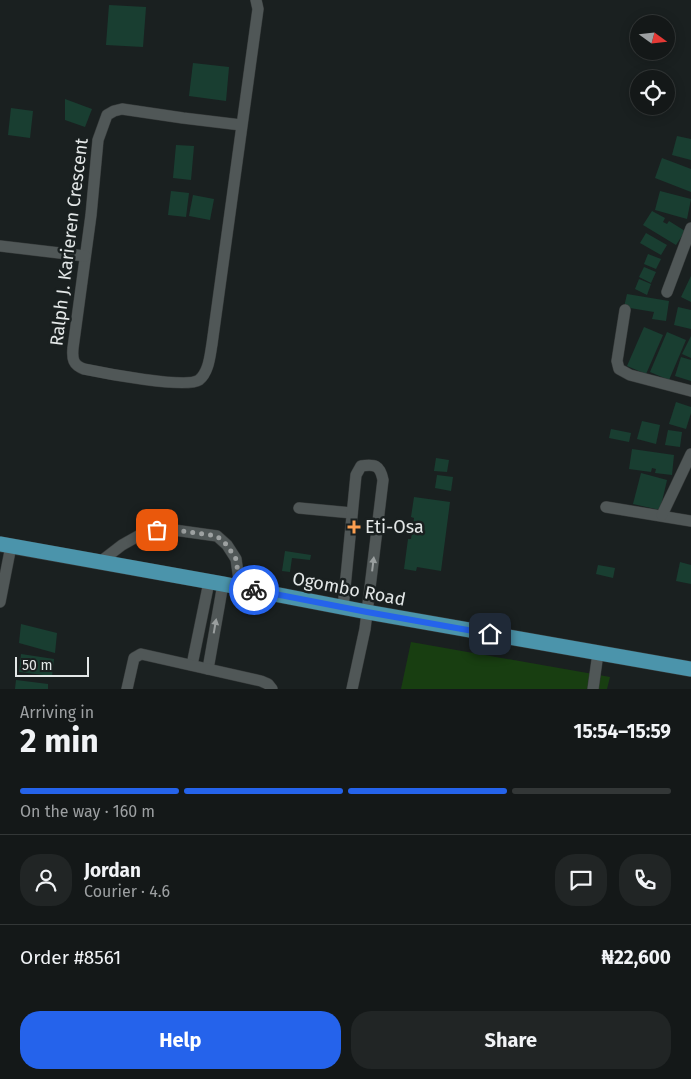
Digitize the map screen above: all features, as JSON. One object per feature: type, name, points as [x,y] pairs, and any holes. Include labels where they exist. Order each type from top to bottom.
[{"type":"main road","name":"Ogombo Road","points":[[5,545],[691,670]]},
{"type":"street","name":"Ralph J. Karieren Crescent","points":[[241,125],[122,109],[107,115],[102,124],[98,140],[72,357],[74,364],[84,370],[190,383],[201,378],[206,370],[212,344],[258,9],[256,0]]},
{"type":"street","points":[[667,292],[691,228]]},
{"type":"street","points":[[0,246],[85,256]]},
{"type":"street","points":[[625,310],[617,361],[619,369],[630,375],[691,391]]},
{"type":"street","points":[[662,515],[691,454]]},
{"type":"street","points":[[344,608],[356,475],[361,466],[378,467],[383,480],[365,629],[352,689]]},
{"type":"street","points":[[606,507],[691,521]]},
{"type":"street","points":[[299,508],[352,513]]},
{"type":"street","points":[[100,562],[122,545],[147,531],[167,529],[217,536],[227,545],[236,559],[240,587]]},
{"type":"street","points":[[0,602],[5,545]]},
{"type":"street","points":[[192,665],[216,583]]},
{"type":"street","points":[[208,669],[216,583]]},
{"type":"street","points":[[593,689],[598,653]]},
{"type":"street","points":[[127,689],[134,658],[137,655],[150,656],[261,681],[268,684],[272,689]]},
{"type":"green space","points":[[411,642],[610,677],[607,689],[401,689]]},
{"type":"building","points":[[109,5],[146,7],[143,47],[106,45]]},
{"type":"building","points":[[193,63],[229,67],[226,101],[189,96]]},
{"type":"building","points":[[65,99],[92,109],[85,127],[65,120]]},
{"type":"building","points":[[11,108],[33,111],[30,138],[8,135]]},
{"type":"building","points":[[677,136],[691,139],[691,160],[672,155]]},
{"type":"building","points":[[176,145],[194,146],[191,180],[173,178]]},
{"type":"building","points":[[662,158],[691,169],[691,192],[655,178]]},
{"type":"building","points":[[171,191],[189,193],[186,217],[168,215]]},
{"type":"building","points":[[660,191],[691,199],[687,219],[655,210]]},
{"type":"building","points":[[193,195],[214,199],[210,220],[189,216]]},
{"type":"building","points":[[652,211],[665,218],[663,222],[667,224],[669,221],[685,231],[676,245],[643,225]]},
{"type":"building","points":[[646,233],[667,245],[661,255],[640,243]]},
{"type":"building","points":[[648,254],[661,259],[656,269],[644,264]]},
{"type":"building","points":[[644,267],[656,272],[651,283],[639,277]]},
{"type":"building","points":[[691,276],[691,302],[681,297]]},
{"type":"building","points":[[639,279],[651,284],[647,295],[635,289]]},
{"type":"building","points":[[627,294],[669,301],[666,321],[652,319],[654,312],[624,307]]},
{"type":"building","points":[[678,307],[691,310],[691,329],[674,325]]},
{"type":"building","points":[[644,327],[663,335],[646,374],[627,366]]},
{"type":"building","points":[[667,332],[686,340],[669,380],[650,372]]},
{"type":"building","points":[[691,336],[691,358],[682,354]]},
{"type":"building","points":[[681,357],[691,360],[691,381],[675,376]]},
{"type":"building","points":[[676,402],[691,407],[686,429],[669,424]]},
{"type":"building","points":[[642,421],[660,425],[656,444],[637,439]]},
{"type":"building","points":[[611,429],[631,433],[629,442],[609,438]]},
{"type":"building","points":[[668,430],[682,432],[680,447],[665,445]]},
{"type":"building","points":[[632,449],[674,455],[672,475],[655,473],[656,469],[652,468],[651,472],[629,469]]},
{"type":"building","points":[[436,458],[449,460],[447,472],[434,471]]},
{"type":"building","points":[[641,473],[667,480],[660,510],[633,504]]},
{"type":"building","points":[[437,475],[453,477],[451,491],[435,488]]},
{"type":"building","points":[[414,497],[450,502],[441,571],[417,567],[416,571],[404,569],[408,539],[411,539],[414,518],[411,517]]},
{"type":"building","points":[[285,551],[311,555],[310,560],[292,558],[290,572],[282,571]]},
{"type":"building","points":[[680,562],[691,565],[691,584],[676,581]]},
{"type":"building","points":[[598,565],[615,568],[613,578],[596,574]]},
{"type":"building","points":[[21,624],[57,633],[55,653],[19,643]]},
{"type":"building","points":[[21,654],[54,659],[52,676],[19,672]]},
{"type":"building","points":[[16,680],[48,684],[48,689],[15,689]]},
{"type":"way so far","points":[[157,530],[167,529],[217,536],[227,545],[236,559],[240,587],[254,590]]},
{"type":"place","name":"Eti-Osa","points":[[354,527]]},
{"type":"route","points":[[254,590],[490,634]]}]
